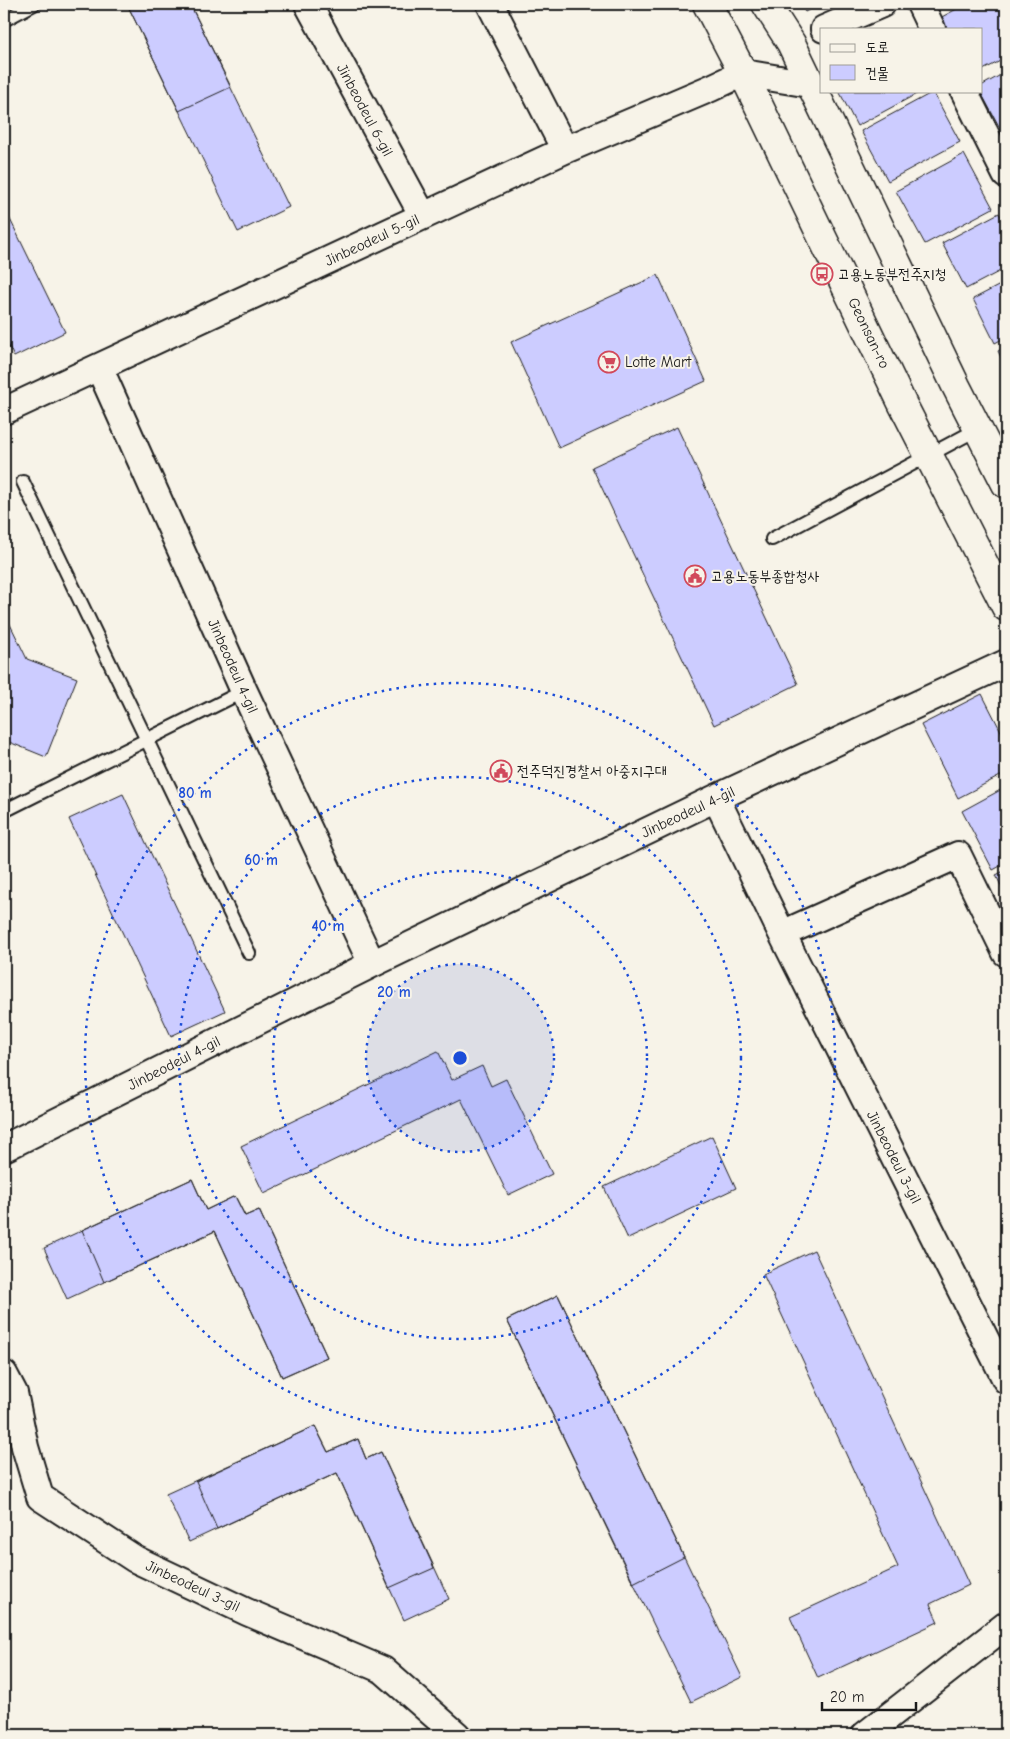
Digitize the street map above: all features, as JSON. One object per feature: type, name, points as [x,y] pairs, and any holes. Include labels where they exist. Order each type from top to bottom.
[{"type":"street","name":"Jinbeodeul 6-gil","points":[[308,4],[422,216]]},
{"type":"street","points":[[490,4],[564,150]]},
{"type":"street","name":"Geonsan-ro","points":[[707,4],[743,73],[929,456],[1006,608]]},
{"type":"street","points":[[766,4],[791,43],[1006,484]]},
{"type":"street","points":[[824,28],[882,4]]},
{"type":"street","points":[[920,4],[932,28]]},
{"type":"street","points":[[791,43],[820,30]]},
{"type":"street","name":"Jinbeodeul 5-gil","points":[[4,411],[564,150],[743,73]]},
{"type":"street","points":[[743,73],[810,84]]},
{"type":"street","points":[[964,92],[1006,175]]},
{"type":"street","name":"Jinbeodeul 4-gil","points":[[99,367],[244,691],[372,964]]},
{"type":"street","name":"Jinbeodeul 4-gil","points":[[4,1148],[372,964],[716,798],[1006,664]]},
{"type":"street","name":"Jinbeodeul 3-gil","points":[[716,798],[782,934],[1006,1380]]},
{"type":"street","points":[[782,934],[958,855],[1006,953]]},
{"type":"street","name":"Jinbeodeul 3-gil","points":[[4,1374],[14,1393],[25,1447],[40,1497],[136,1559],[247,1612],[383,1670],[457,1735]]},
{"type":"street","points":[[865,1735],[1006,1625]]},
{"type":"lane","points":[[4,20],[34,4]]},
{"type":"lane","points":[[772,539],[978,429]]},
{"type":"lane","points":[[23,482],[148,739],[249,953]]},
{"type":"lane","points":[[4,812],[244,691]]},
{"type":"building","points":[[127,4],[190,4],[289,207],[238,232]]},
{"type":"building","points":[[127,4],[190,4],[231,87],[179,111]]},
{"type":"building","points":[[800,4],[820,4],[805,12]]},
{"type":"building","points":[[966,4],[1006,4],[1006,58],[982,70],[982,28],[942,28],[938,19]]},
{"type":"building","points":[[1006,72],[1006,139],[981,92],[982,85]]},
{"type":"building","points":[[840,92],[920,92],[857,126]]},
{"type":"building","points":[[933,92],[960,142],[888,181],[861,131]]},
{"type":"building","points":[[964,154],[993,208],[925,244],[896,191]]},
{"type":"building","points":[[4,207],[65,332],[14,357],[4,336]]},
{"type":"building","points":[[999,213],[1006,227],[1006,268],[966,289],[942,243]]},
{"type":"building","name":"Lotte Mart","points":[[658,275],[706,381],[559,448],[511,342]]},
{"type":"building","points":[[1006,282],[1006,337],[995,343],[973,299]]},
{"type":"building","points":[[1006,346],[1006,368],[998,351]]},
{"type":"building","name":"고용노동부종합청사","points":[[677,427],[798,684],[714,725],[592,467]]},
{"type":"building","points":[[4,612],[27,659],[77,678],[46,757],[4,740]]},
{"type":"building","points":[[982,694],[1006,741],[1006,773],[958,798],[921,725]]},
{"type":"building","points":[[1006,787],[1006,863],[993,870],[962,811]]},
{"type":"building","points":[[123,794],[225,1011],[171,1036],[69,819]]},
{"type":"building","points":[[1006,870],[1006,897],[996,875]]},
{"type":"building","points":[[438,1051],[452,1080],[482,1066],[491,1086],[506,1079],[552,1174],[508,1195],[461,1099],[264,1194],[241,1146]]},
{"type":"building","points":[[712,1136],[736,1188],[628,1239],[604,1187]]},
{"type":"building","points":[[192,1179],[206,1210],[235,1196],[245,1216],[259,1210],[327,1357],[282,1377],[215,1231],[67,1299],[44,1248]]},
{"type":"building","points":[[192,1179],[206,1210],[235,1196],[245,1216],[259,1210],[327,1357],[282,1377],[215,1231],[104,1282],[82,1230]]},
{"type":"building","points":[[814,1250],[969,1585],[930,1604],[938,1622],[818,1678],[790,1617],[898,1567],[763,1274]]},
{"type":"building","points":[[558,1295],[742,1677],[691,1702],[507,1320]]},
{"type":"building","points":[[558,1295],[684,1557],[633,1583],[507,1320]]},
{"type":"building","points":[[315,1426],[328,1452],[358,1439],[366,1459],[381,1452],[449,1599],[404,1620],[337,1473],[189,1542],[166,1494]]},
{"type":"building","points":[[315,1426],[328,1452],[358,1439],[366,1459],[381,1452],[434,1568],[389,1588],[337,1473],[217,1529],[196,1481]]},
{"type":"place","name":"고용노동부전주지청","points":[[822,274]]},
{"type":"place","name":"Lotte Mart","points":[[609,362]]},
{"type":"place","name":"고용노동부종합청사","points":[[695,576]]},
{"type":"place","name":"전주덕진경찰서 아중지구대","points":[[501,771]]}]
